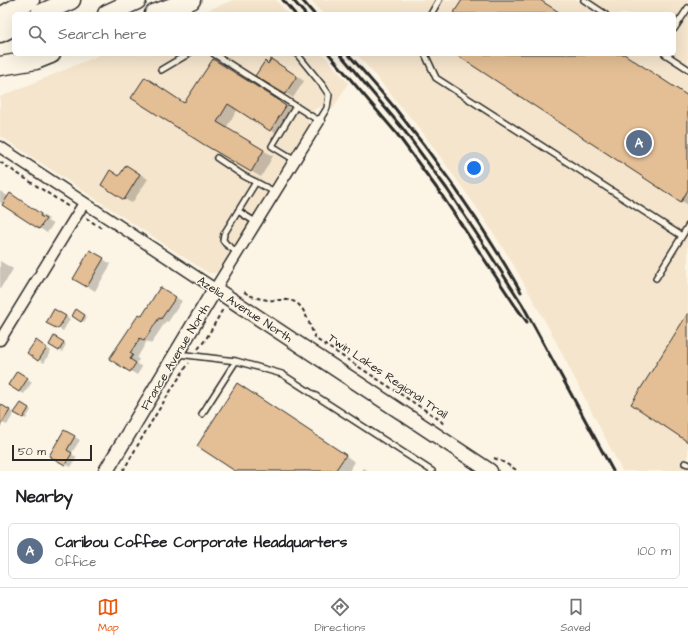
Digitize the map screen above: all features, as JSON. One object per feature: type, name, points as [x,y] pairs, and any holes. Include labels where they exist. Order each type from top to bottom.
[{"type":"highway","points":[[0,17],[30,0]]},
{"type":"highway","points":[[44,12],[71,0]]},
{"type":"highway","points":[[112,12],[137,0]]},
{"type":"highway","points":[[159,12],[191,0]]},
{"type":"highway","points":[[0,33],[12,27]]},
{"type":"highway","points":[[0,65],[18,56]]},
{"type":"highway","points":[[0,65],[36,60],[46,56]]},
{"type":"street","name":"France Avenue North","points":[[106,471],[215,289],[319,121]]},
{"type":"street","name":"Azelia Avenue North","points":[[0,147],[486,466]]},
{"type":"street","points":[[0,340],[84,203]]},
{"type":"lane","points":[[432,12],[439,0]]},
{"type":"lane","points":[[584,0],[602,12]]},
{"type":"lane","points":[[676,26],[688,8]]},
{"type":"lane","points":[[161,70],[185,56]]},
{"type":"lane","points":[[217,56],[319,121],[327,108],[329,95],[299,56]]},
{"type":"lane","points":[[426,56],[436,78],[682,236]]},
{"type":"lane","points":[[668,56],[688,69]]},
{"type":"lane","points":[[295,160],[272,146],[296,106]]},
{"type":"lane","points":[[217,158],[275,192]]},
{"type":"lane","points":[[238,253],[223,240],[224,234],[256,182]]},
{"type":"lane","points":[[238,211],[257,222]]},
{"type":"lane","points":[[656,278],[688,226]]},
{"type":"lane","points":[[177,353],[236,361],[282,374],[432,471]]},
{"type":"lane","points":[[202,414],[236,361]]},
{"type":"path","name":"Twin Lakes Regional Trail","points":[[241,291],[261,299],[289,300],[299,304],[316,339],[440,420],[447,428]]},
{"type":"path","points":[[123,471],[181,374],[206,339],[216,321]]},
{"type":"path","points":[[486,466],[505,463],[518,471]]},
{"type":"shaded area","points":[[233,0],[276,0],[286,12],[204,12]]},
{"type":"shaded area","points":[[311,0],[688,0],[688,471],[622,471],[552,334],[509,257],[477,208],[420,129],[359,56],[676,56],[676,12],[321,12]]},
{"type":"shaded area","points":[[97,56],[325,56],[348,83],[333,109],[323,106],[315,109],[309,119],[307,129],[221,270],[215,273],[208,273],[0,136],[0,97]]},
{"type":"building","points":[[462,0],[540,0],[559,12],[454,12]]},
{"type":"building","points":[[458,56],[627,56],[688,96],[688,190],[681,202]]},
{"type":"building","points":[[213,59],[286,106],[270,131],[228,104],[217,122],[264,150],[251,172],[203,144],[131,98],[145,77],[184,103]]},
{"type":"building","points":[[271,59],[297,76],[285,94],[255,76],[265,61],[268,64]]},
{"type":"building","points":[[126,165],[140,174],[124,200],[101,185],[110,170],[119,176]]},
{"type":"building","points":[[10,193],[46,219],[39,229],[2,205]]},
{"type":"building","points":[[90,250],[104,258],[87,287],[73,279]]},
{"type":"building","points":[[160,287],[176,297],[161,319],[159,318],[144,341],[140,338],[130,353],[133,355],[130,359],[136,363],[130,372],[109,359],[139,314],[142,316]]},
{"type":"building","points":[[54,309],[66,316],[58,329],[46,323]]},
{"type":"building","points":[[76,309],[85,315],[81,322],[72,316]]},
{"type":"building","points":[[688,313],[688,442],[631,404]]},
{"type":"building","points":[[54,336],[64,342],[59,351],[49,345]]},
{"type":"building","points":[[36,340],[47,348],[38,361],[27,353]]},
{"type":"building","points":[[17,371],[28,378],[19,392],[8,385]]},
{"type":"building","points":[[237,383],[346,455],[335,471],[235,471],[197,446]]},
{"type":"building","points":[[21,403],[29,408],[23,418],[14,413]]},
{"type":"building","points":[[0,404],[10,410],[0,426]]},
{"type":"building","points":[[64,430],[75,436],[67,450],[72,453],[65,465],[49,456]]},
{"type":"railway","points":[[283,0],[293,12]]},
{"type":"railway","points":[[293,0],[303,12]]},
{"type":"railway","points":[[302,0],[312,12]]},
{"type":"railway","points":[[331,56],[397,134],[441,194],[527,322]]},
{"type":"railway","points":[[342,56],[403,129],[447,189],[486,248],[522,304],[613,471]]},
{"type":"railway","points":[[350,56],[394,107],[445,174],[477,220],[521,292]]},
{"type":"place","name":"Caribou Coffee Corporate Headquarters","points":[[639,143]]}]
